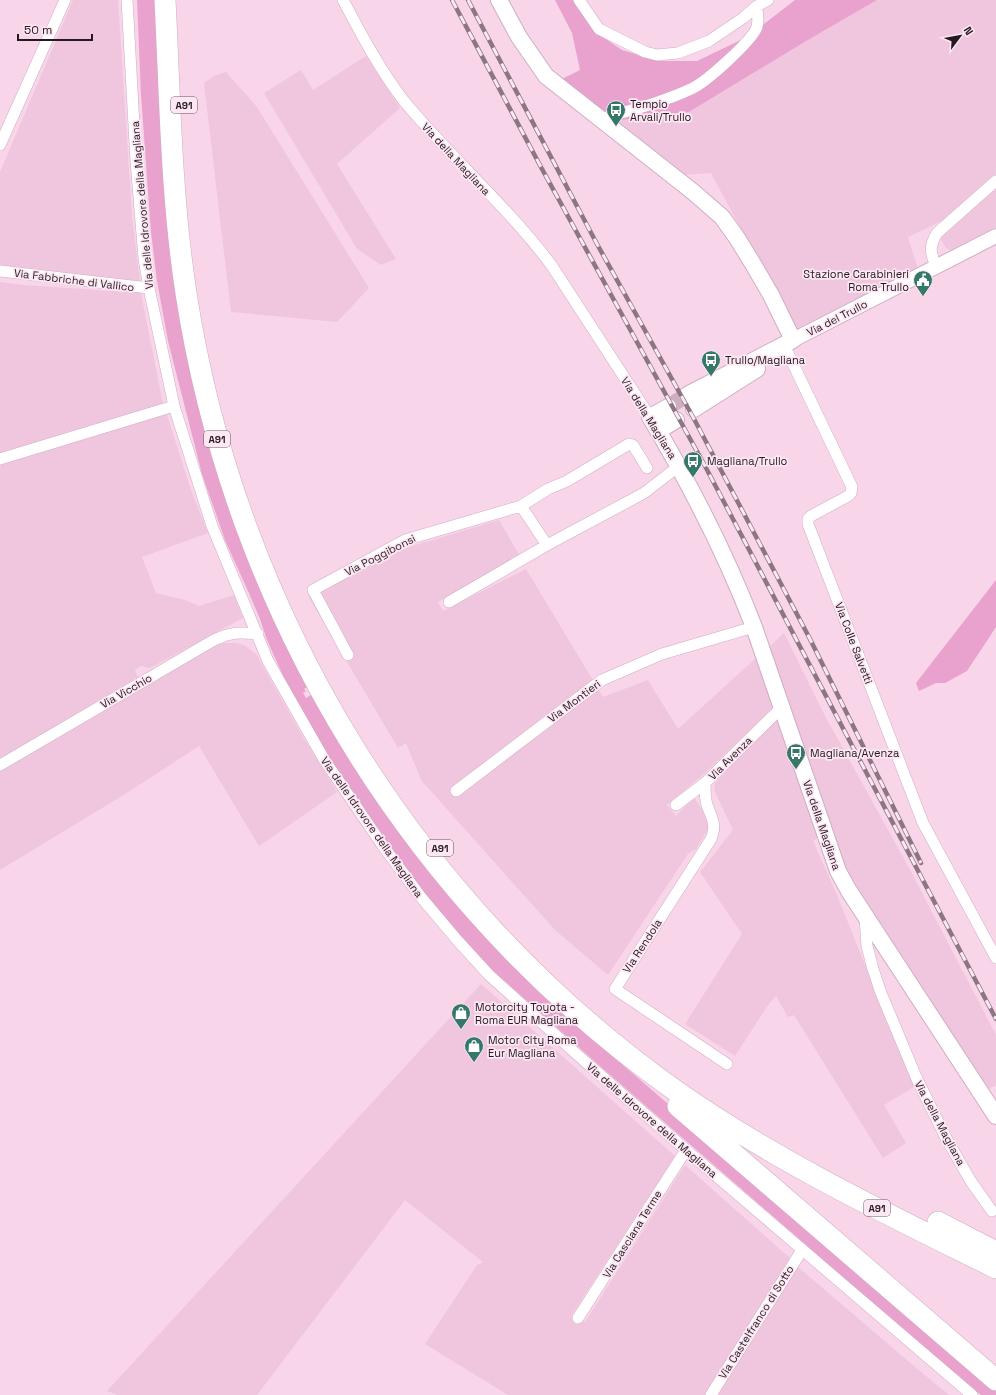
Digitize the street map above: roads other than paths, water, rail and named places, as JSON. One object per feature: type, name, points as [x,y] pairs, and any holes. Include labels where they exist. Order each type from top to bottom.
[{"type":"highway","name":"A91","points":[[165,0],[178,228],[186,294],[204,386],[224,460],[250,535],[276,601],[305,662],[331,710],[363,763],[412,834],[448,879],[498,936],[590,1024],[668,1085],[711,1115],[759,1145],[827,1183],[996,1268]]},
{"type":"highway","name":"A91","points":[[179,0],[193,244],[208,340],[227,420],[257,516],[288,592],[316,653],[340,698],[376,757],[433,838],[491,907],[572,989],[628,1037],[697,1088],[785,1144],[882,1195],[996,1252]]},
{"type":"highway","points":[[590,1024],[634,1068],[996,1380]]},
{"type":"main road","points":[[499,0],[519,37],[542,71],[558,86],[692,191],[722,217],[737,238],[771,295],[789,343]]},
{"type":"main road","name":"Via del Trullo","points":[[691,402],[789,343]]},
{"type":"main road","points":[[650,417],[672,413],[658,431]]},
{"type":"main road","name":"Via della Magliana","points":[[650,417],[678,466],[729,567],[754,627],[838,871],[849,891],[996,1116]]},
{"type":"street","points":[[0,145],[65,0]]},
{"type":"street","name":"Via delle Idrovore della Magliana","points":[[127,0],[136,162],[144,258],[174,406],[212,526],[277,678],[325,761],[383,846],[437,917],[475,960],[503,988],[686,1150],[972,1395]]},
{"type":"street","name":"Via della Magliana","points":[[342,0],[376,59],[404,100],[440,142],[537,246],[552,266],[650,417]]},
{"type":"street","points":[[579,0],[599,29],[645,52],[657,55],[678,53],[709,41],[743,18],[757,6],[768,0]]},
{"type":"street","points":[[600,120],[695,87],[746,44],[758,22],[757,6]]},
{"type":"street","points":[[936,266],[931,249],[933,239],[996,181]]},
{"type":"street","name":"Via del Trullo","points":[[789,343],[996,236]]},
{"type":"street","name":"Via Fabbriche di Vallico","points":[[0,271],[149,288]]},
{"type":"street","name":"Via Colle Salvetti","points":[[789,343],[852,487],[851,493],[848,496],[811,516],[808,519],[808,524],[923,823],[993,945],[996,958]]},
{"type":"street","points":[[0,459],[174,406]]},
{"type":"street","points":[[547,546],[522,506],[548,490],[567,482],[629,444],[633,445],[647,468]]},
{"type":"street","points":[[450,602],[644,492],[678,466]]},
{"type":"street","name":"Via Poggibonsi","points":[[348,655],[313,590],[405,540],[522,506]]},
{"type":"street","name":"Via Montieri","points":[[456,791],[602,680],[662,654],[754,627]]},
{"type":"street","name":"Via Vicchio","points":[[0,765],[214,640],[239,632],[258,634]]},
{"type":"street","name":"Via Avenza","points":[[676,805],[705,783],[781,708]]},
{"type":"street","name":"Via Rendola","points":[[705,783],[707,804],[714,822],[714,833],[615,989],[727,1064]]},
{"type":"street","name":"Via della Magliana","points":[[865,915],[867,946],[873,969],[881,993],[917,1080],[946,1138],[970,1180],[992,1210]]},
{"type":"street","name":"Via Casciana Terme","points":[[578,1318],[686,1150]]},
{"type":"street","name":"Via Castelfranco di Sotto","points":[[711,1395],[802,1250]]},
{"type":"tunnel","points":[[668,407],[687,395]]},
{"type":"railway","points":[[452,0],[542,169],[705,466],[996,1019]]},
{"type":"railway","points":[[468,0],[597,244],[693,417],[810,639],[921,863]]},
{"type":"place","name":"Tempio Arvali/Trullo","points":[[616,127]]},
{"type":"place","name":"Stazione Carabinieri Roma Trullo","points":[[923,297]]},
{"type":"place","name":"Trullo/Magliana","points":[[711,377]]},
{"type":"place","name":"Magliana/Trullo","points":[[693,478]]},
{"type":"place","name":"Magliana/Avenza","points":[[796,770]]},
{"type":"place","name":"Motorcity Toyota - Roma EUR Magliana","points":[[461,1030]]},
{"type":"place","name":"Motor City Roma Eur Magliana","points":[[474,1063]]}]
